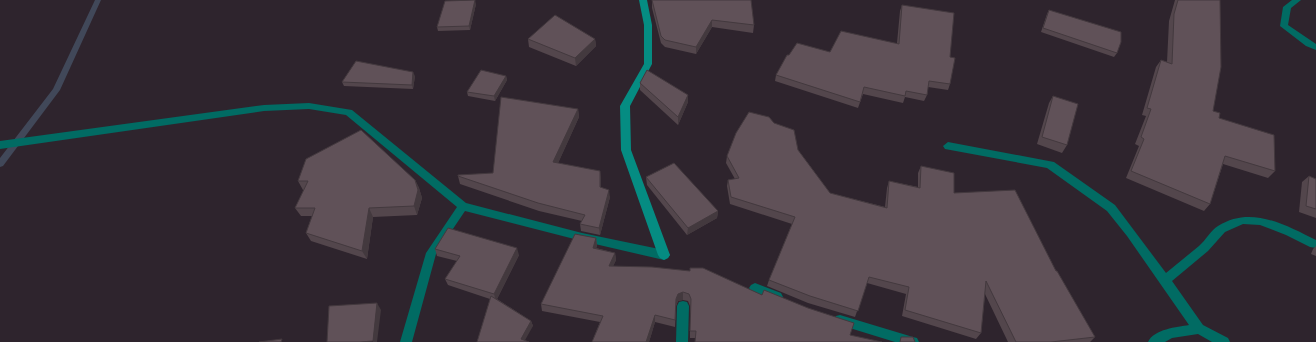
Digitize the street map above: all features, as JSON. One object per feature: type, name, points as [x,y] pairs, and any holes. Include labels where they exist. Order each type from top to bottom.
[{"type":"street","points":[[643,0],[648,25],[648,64],[625,106],[626,150],[664,255]]},
{"type":"street","points":[[1297,0],[1287,7],[1284,26],[1309,44],[1316,47]]},
{"type":"street","points":[[0,146],[264,108],[309,106],[349,112],[463,206],[582,238],[664,255]]},
{"type":"street","points":[[948,146],[1050,165],[1111,208],[1165,280],[1199,329],[1224,342]]},
{"type":"street","points":[[406,342],[431,253],[463,206]]},
{"type":"street","points":[[1165,280],[1204,248],[1221,229],[1242,220],[1260,221],[1290,232],[1314,244]]},
{"type":"street","points":[[755,288],[784,300]]},
{"type":"street","points":[[682,342],[683,306]]},
{"type":"street","points":[[829,316],[913,342]]},
{"type":"street","points":[[1154,342],[1170,333],[1199,329]]},
{"type":"building","points":[[475,0],[469,26],[437,27],[445,1]]},
{"type":"building","points":[[652,0],[751,0],[754,25],[712,20],[696,47],[665,40],[661,36]]},
{"type":"building","points":[[1178,0],[1220,0],[1221,67],[1213,111],[1220,113],[1219,118],[1274,135],[1275,171],[1225,156],[1210,204],[1131,171],[1144,139],[1141,137],[1151,109],[1147,108],[1161,60],[1172,64],[1174,14]]},
{"type":"building","points":[[902,5],[954,13],[950,57],[955,58],[950,84],[929,81],[927,95],[906,91],[905,96],[864,87],[860,102],[776,75],[787,55],[789,55],[797,43],[830,52],[841,31],[899,44]]},
{"type":"building","points":[[1049,10],[1121,32],[1121,42],[1117,53],[1043,28]]},
{"type":"building","points":[[555,15],[595,39],[575,58],[528,39]]},
{"type":"building","points":[[356,61],[413,72],[412,85],[342,82]]},
{"type":"building","points":[[481,70],[506,76],[494,96],[467,92]]},
{"type":"building","points":[[647,70],[688,95],[678,117],[640,83]]},
{"type":"building","points":[[1053,96],[1078,104],[1067,145],[1042,137]]},
{"type":"building","points":[[501,97],[578,109],[553,162],[600,171],[600,187],[609,190],[599,228],[580,224],[585,215],[538,203],[458,176],[493,173]]},
{"type":"building","points":[[749,112],[769,117],[774,123],[794,130],[798,150],[830,193],[887,208],[889,181],[920,188],[921,166],[954,173],[954,193],[1015,190],[1056,271],[1095,337],[1051,342],[1016,342],[986,281],[981,333],[905,310],[909,287],[869,277],[858,311],[810,296],[769,280],[795,217],[731,197],[728,180],[739,178],[727,156],[736,133]]},
{"type":"building","points":[[361,130],[415,180],[418,190],[414,206],[369,208],[362,251],[306,233],[315,208],[295,208],[308,181],[298,181],[306,159]]},
{"type":"building","points":[[674,163],[718,211],[688,228],[646,177]]},
{"type":"building","points":[[1309,176],[1316,179],[1316,209],[1306,206]]},
{"type":"building","points":[[448,228],[517,248],[494,294],[445,279],[460,256],[435,249]]},
{"type":"building","points":[[575,234],[596,238],[593,248],[615,253],[609,266],[652,267],[690,271],[690,268],[703,268],[762,295],[764,290],[808,308],[854,323],[850,335],[882,342],[695,342],[696,331],[690,331],[691,299],[689,294],[683,292],[678,294],[676,299],[675,320],[655,315],[646,342],[592,342],[603,316],[541,304]]},
{"type":"building","points":[[491,296],[531,321],[521,339],[529,342],[477,342]]},
{"type":"building","points":[[377,303],[373,341],[327,342],[329,306]]},
{"type":"building","points":[[901,337],[913,337],[915,342],[900,342]]},
{"type":"building","points":[[282,339],[281,342],[259,342]]},
{"type":"waterway","points":[[0,164],[56,90],[98,0]]}]
